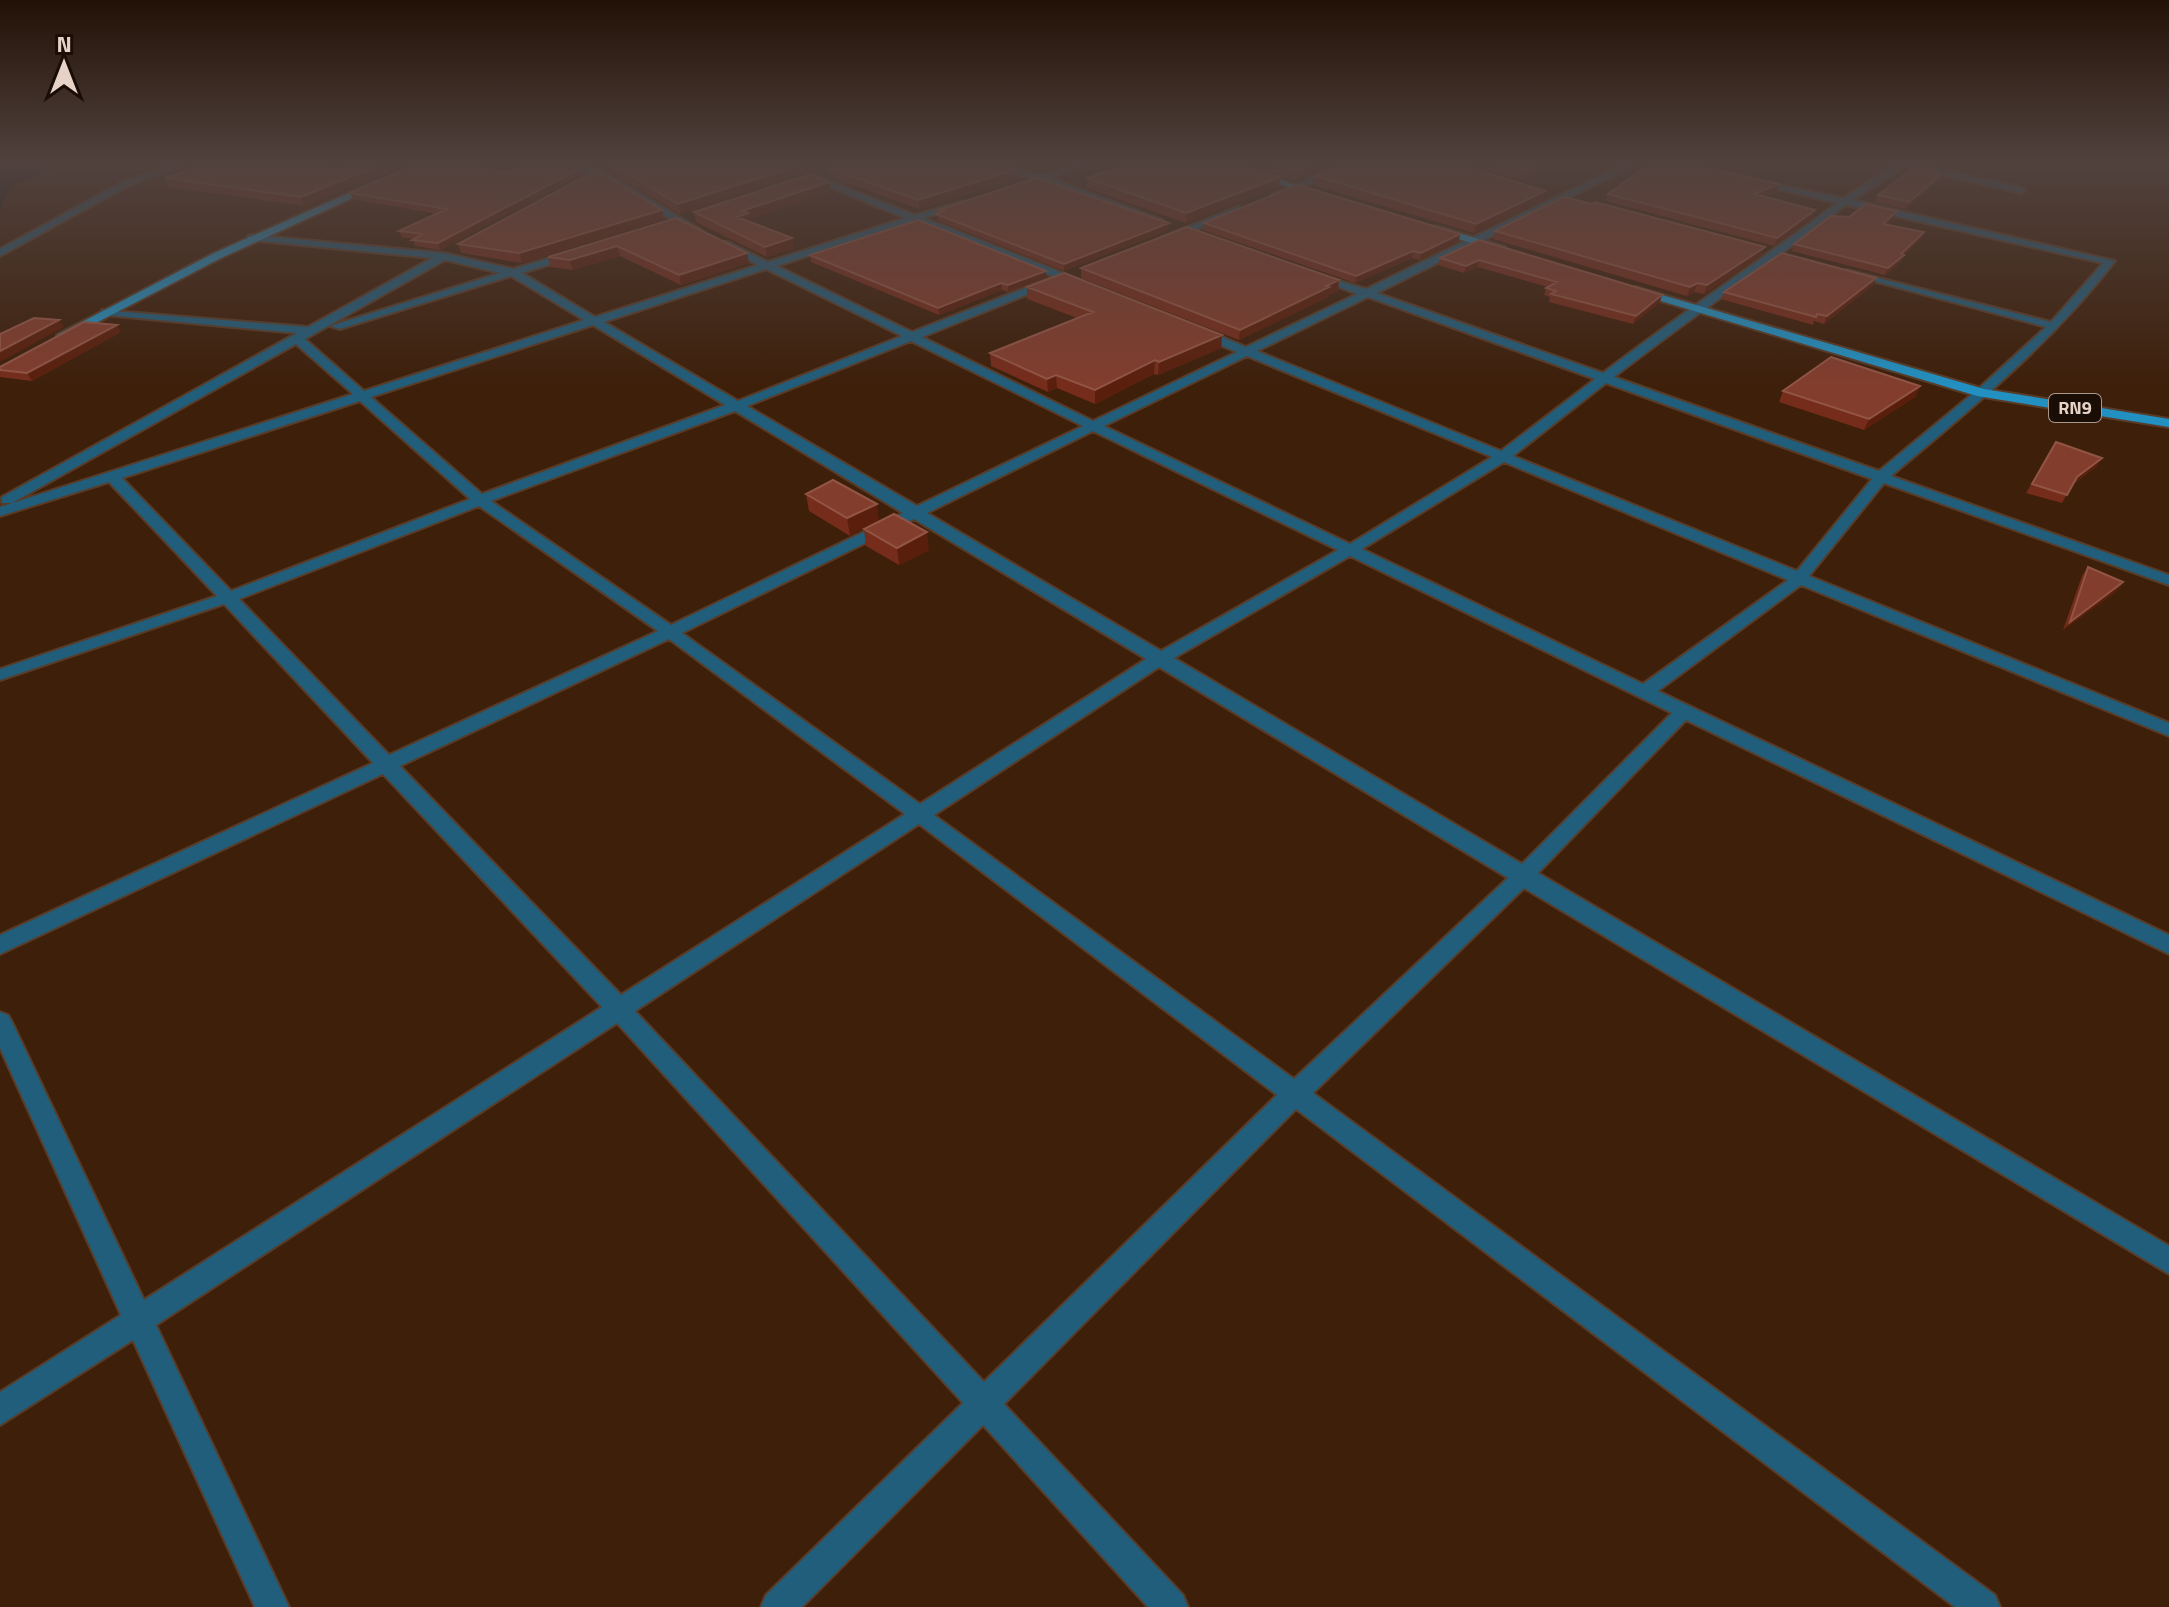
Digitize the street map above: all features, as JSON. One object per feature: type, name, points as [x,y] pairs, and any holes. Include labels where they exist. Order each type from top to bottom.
[{"type":"main road","points":[[1462,237],[1519,254]]},
{"type":"main road","points":[[53,341],[252,238]]},
{"type":"main road","name":"RN9","points":[[1621,286],[1982,393],[2169,423]]},
{"type":"street","points":[[0,253],[29,237]]},
{"type":"street","points":[[711,237],[1093,426],[2169,945]]},
{"type":"street","points":[[0,512],[853,237]]},
{"type":"street","points":[[961,237],[1091,289]]},
{"type":"street","points":[[1158,241],[1168,237]]},
{"type":"street","points":[[1205,237],[1213,240]]},
{"type":"street","points":[[0,945],[670,632],[1483,237]]},
{"type":"street","points":[[0,1410],[137,1318],[1159,659],[1350,550],[1501,458],[1694,309],[1798,237]]},
{"type":"street","points":[[1644,692],[1799,579],[1882,476],[1982,393],[2054,326],[2110,261],[2002,237]]},
{"type":"street","points":[[252,238],[444,256],[512,272],[2169,1261]]},
{"type":"street","points":[[0,503],[467,243]]},
{"type":"street","points":[[106,312],[303,334],[588,249]]},
{"type":"street","points":[[1762,249],[1793,257]]},
{"type":"street","points":[[0,675],[227,598],[480,500],[736,406],[1090,267]]},
{"type":"street","points":[[1298,269],[2169,580]]},
{"type":"street","points":[[1839,269],[2054,326]]},
{"type":"street","points":[[1191,328],[2169,730]]},
{"type":"street","points":[[303,334],[362,396],[480,500],[670,632],[919,814],[1983,1607]]},
{"type":"street","points":[[111,475],[618,1008],[1171,1607]]},
{"type":"street","points":[[778,1607],[1295,1094],[1523,876],[1684,711]]},
{"type":"street","points":[[0,1022],[272,1607]]},
{"type":"building","points":[[418,237],[449,237],[438,243],[412,240]]},
{"type":"building","points":[[471,237],[572,237],[519,253],[458,244]]},
{"type":"building","points":[[614,237],[715,237],[747,253],[679,275],[617,246],[570,260],[548,257]]},
{"type":"building","points":[[745,237],[792,238],[765,247]]},
{"type":"building","points":[[866,237],[961,237],[1046,271],[1008,285],[1001,283],[938,308],[810,255]]},
{"type":"building","points":[[995,237],[1133,237],[1064,264]]},
{"type":"building","points":[[1161,237],[1216,237],[1339,280],[1240,330],[1081,268]]},
{"type":"building","points":[[1244,237],[1454,237],[1421,253],[1413,251],[1356,276]]},
{"type":"building","points":[[1516,237],[1727,237],[1765,247],[1707,285],[1698,283],[1690,287]]},
{"type":"building","points":[[1803,237],[1919,237],[1888,268],[1794,244]]},
{"type":"building","points":[[1479,240],[1662,295],[1636,316],[1551,294],[1556,291],[1546,288],[1557,282],[1479,260],[1466,266],[1440,258]]},
{"type":"building","points":[[1782,253],[1876,278],[1827,316],[1817,314],[1816,317],[1724,292]]},
{"type":"building","points":[[1064,273],[1222,335],[1159,362],[1155,360],[1095,390],[1056,375],[1047,379],[990,353],[1093,312],[1027,287]]},
{"type":"building","points":[[34,318],[59,320],[0,351],[0,334]]},
{"type":"building","points":[[84,322],[117,325],[27,373],[0,370],[0,367]]},
{"type":"building","points":[[1831,357],[1920,386],[1869,419],[1783,391]]},
{"type":"building","points":[[2056,442],[2102,458],[2077,477],[2067,495],[2032,484]]},
{"type":"building","points":[[833,480],[877,504],[847,518],[806,494]]},
{"type":"building","points":[[894,514],[927,532],[897,548],[864,529]]},
{"type":"building","points":[[2088,567],[2123,582],[2070,622]]}]
